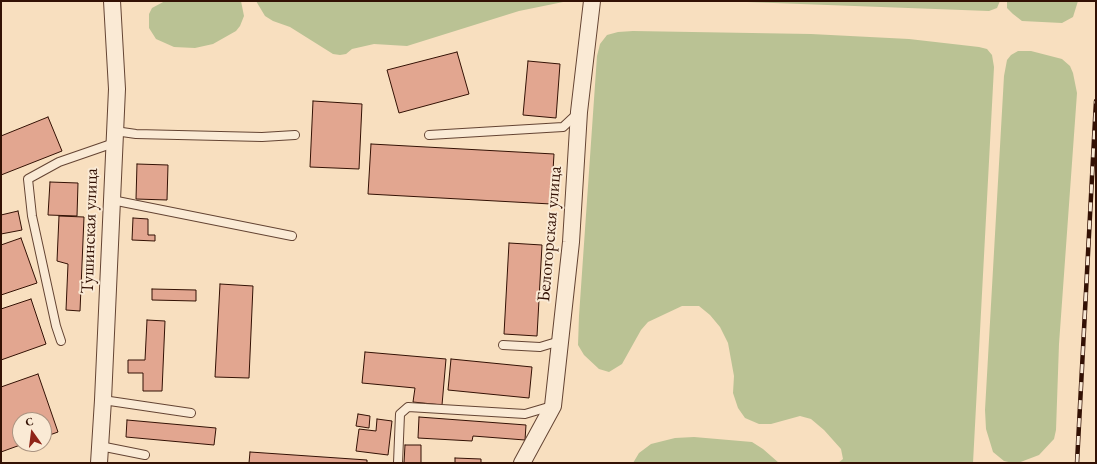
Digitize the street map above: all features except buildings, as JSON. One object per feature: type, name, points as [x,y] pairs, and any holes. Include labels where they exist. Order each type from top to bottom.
[{"type":"street","name":"Тушинская улица","points":[[99,463],[117,89],[112,1]]},
{"type":"street","name":"Белогорская улица","points":[[522,463],[553,406],[571,242],[579,112],[592,1]]},
{"type":"lane","points":[[429,136],[563,127],[579,112]]},
{"type":"lane","points":[[61,341],[56,326],[32,216],[28,179],[59,162],[115,137],[136,134],[262,137],[295,135]]},
{"type":"lane","points":[[112,200],[292,236]]},
{"type":"lane","points":[[503,345],[540,346],[560,342]]},
{"type":"lane","points":[[103,400],[191,413]]},
{"type":"lane","points":[[398,463],[400,414],[408,407],[525,414],[553,406]]},
{"type":"lane","points":[[100,446],[145,455]]},
{"type":"green space","points":[[165,1],[241,1],[244,16],[236,31],[213,44],[195,48],[174,47],[156,39],[149,28],[149,14],[152,8]]},
{"type":"green space","points":[[256,1],[568,1],[519,11],[407,46],[374,44],[352,49],[346,54],[340,55],[333,54],[290,27],[273,21],[265,16]]},
{"type":"green space","points":[[720,1],[1000,1],[997,8],[989,11]]},
{"type":"green space","points":[[1007,1],[1078,1],[1073,17],[1062,23],[1022,21],[1007,8]]},
{"type":"green space","points":[[618,32],[811,34],[909,39],[979,47],[987,49],[992,55],[994,67],[973,463],[838,463],[843,459],[841,449],[824,430],[811,419],[800,416],[771,424],[759,424],[745,418],[738,408],[733,393],[734,376],[728,343],[720,327],[710,315],[699,306],[682,306],[648,322],[641,330],[622,364],[609,372],[599,369],[584,355],[578,345],[579,316],[597,56],[600,44],[607,35]]},
{"type":"green space","points":[[1018,51],[1031,51],[1062,59],[1070,66],[1077,93],[1059,344],[1056,430],[1054,439],[1039,455],[1018,463],[1013,463],[1004,461],[993,452],[986,429],[985,410],[1004,76],[1007,60],[1011,55]]},
{"type":"green space","points":[[694,437],[752,442],[763,449],[779,463],[633,463],[639,453],[651,444],[675,438]]},
{"type":"railway","points":[[1077,463],[1096,101]]}]
